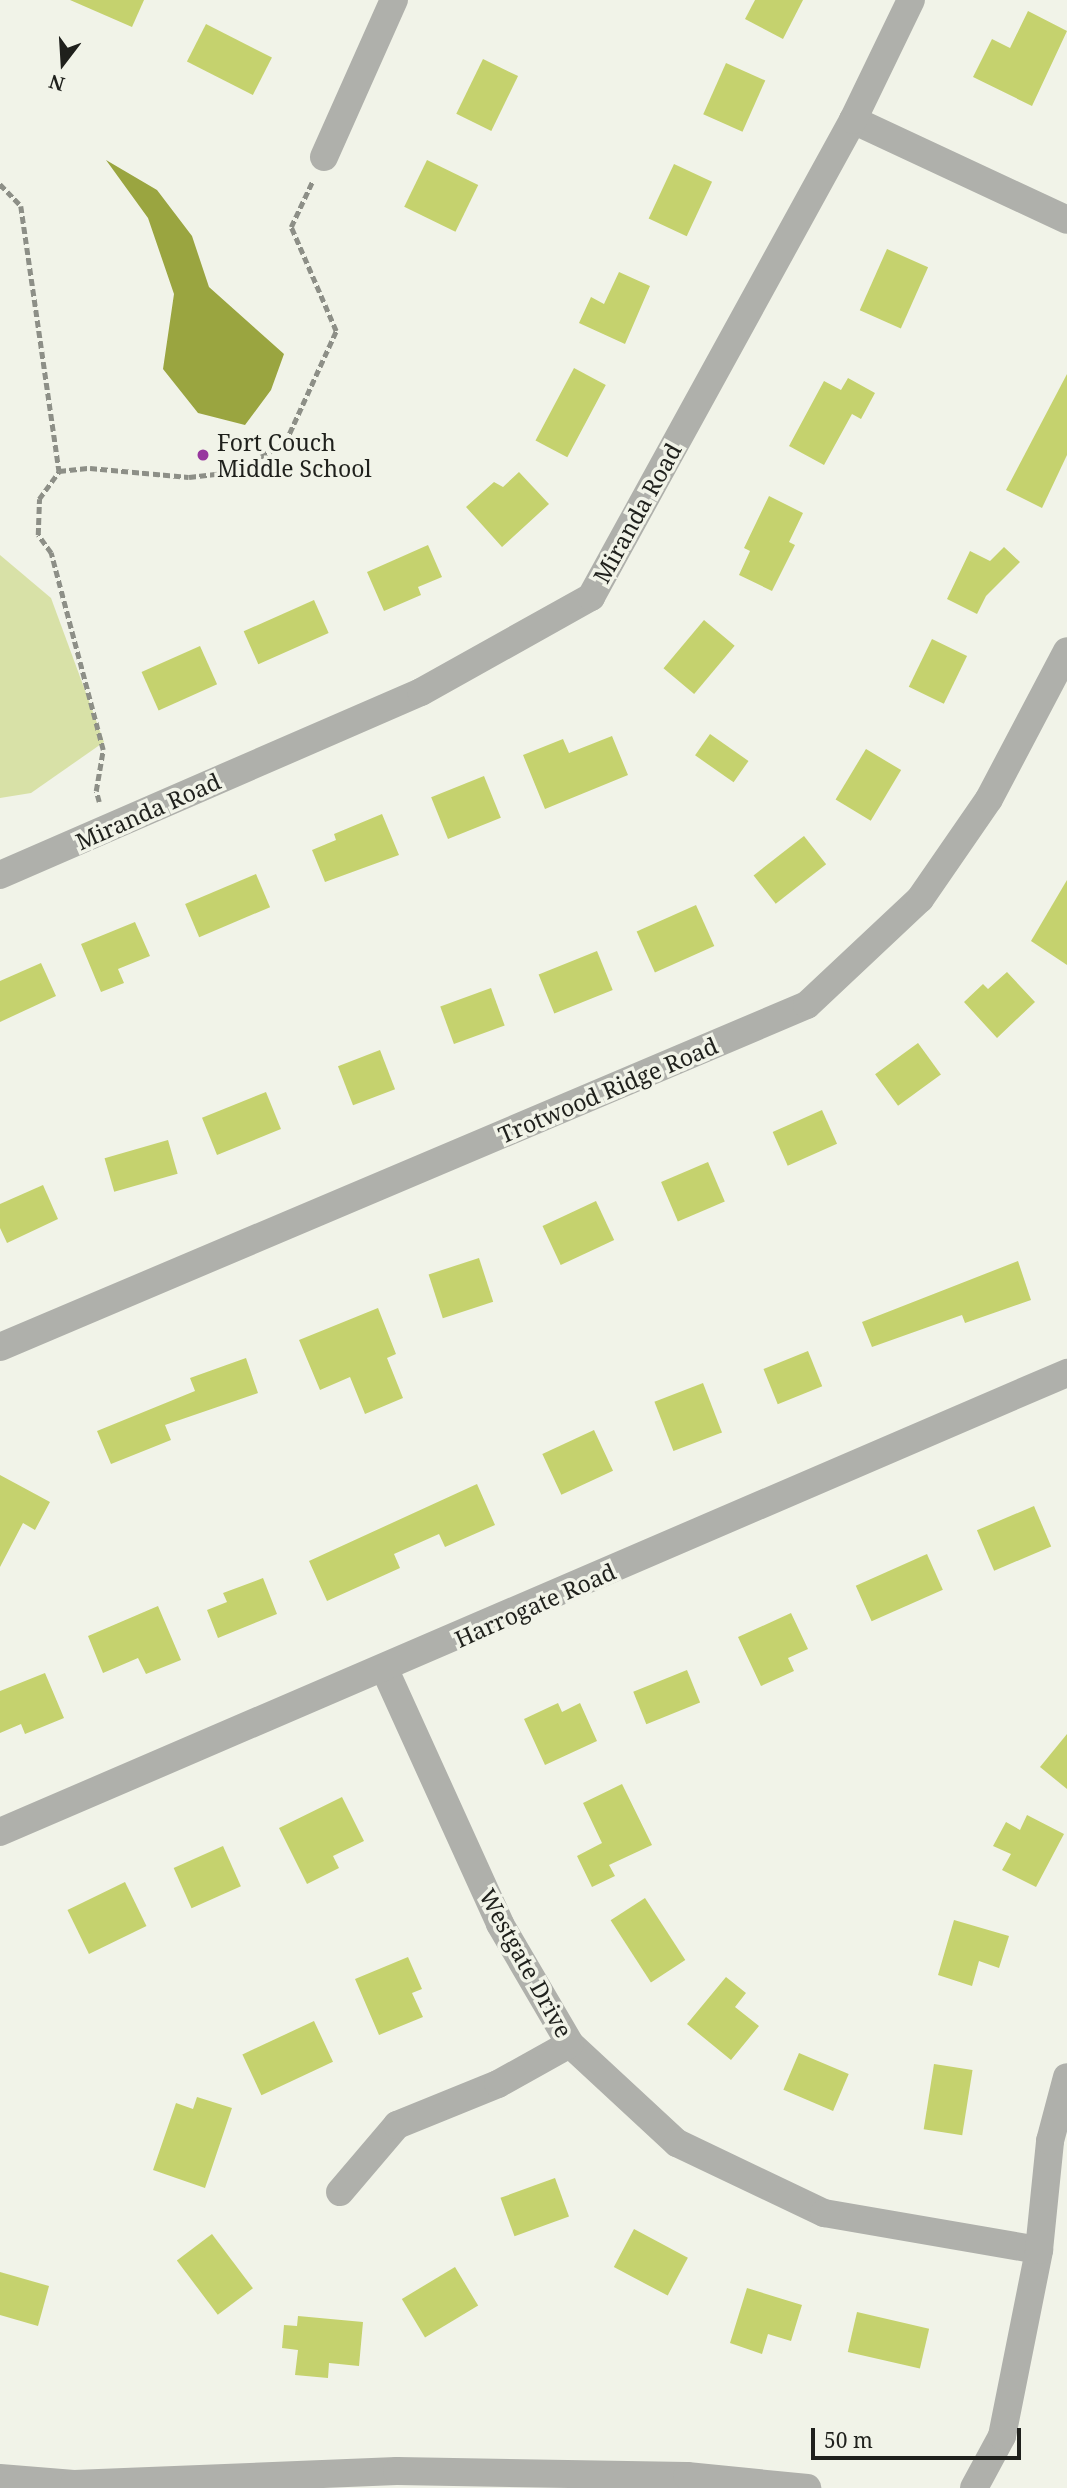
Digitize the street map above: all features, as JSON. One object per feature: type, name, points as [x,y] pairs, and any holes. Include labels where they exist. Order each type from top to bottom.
[{"type":"street","name":"Miranda Road","points":[[0,875],[421,692],[591,597],[853,120],[911,0]]},
{"type":"street","points":[[324,157],[386,2]]},
{"type":"street","points":[[853,120],[1067,220]]},
{"type":"street","name":"Trotwood Ridge Road","points":[[0,1347],[807,1005],[920,899],[989,799],[1067,651]]},
{"type":"street","name":"Harrogate Road","points":[[0,1832],[385,1670],[1067,1373]]},
{"type":"street","name":"Westgate Drive","points":[[385,1670],[500,1924],[570,2044],[677,2143],[824,2213],[1040,2250]]},
{"type":"street","points":[[340,2192],[397,2125],[498,2084],[570,2044]]},
{"type":"street","points":[[974,2488],[1002,2436],[1040,2250],[1050,2141],[1067,2077]]},
{"type":"street","points":[[0,2478],[74,2484],[397,2471],[807,2488]]},
{"type":"path","points":[[59,471],[90,468],[189,477],[233,472],[285,443],[336,331],[291,227],[324,157]]},
{"type":"path","points":[[0,184],[21,206],[59,471],[39,499],[38,535],[51,553],[103,750],[96,791],[108,828]]},
{"type":"shaded area","points":[[106,160],[157,190],[192,236],[209,287],[284,354],[271,390],[245,425],[198,413],[163,369],[174,294],[148,218]]},
{"type":"shaded area","points":[[0,555],[51,598],[104,742],[31,793],[0,798]]},
{"type":"building","points":[[70,0],[144,0],[132,27]]},
{"type":"building","points":[[755,0],[803,0],[783,39],[745,19]]},
{"type":"building","points":[[1028,11],[1067,31],[1032,106],[973,77],[992,39],[1010,48]]},
{"type":"building","points":[[206,24],[272,58],[253,95],[187,61]]},
{"type":"building","points":[[483,59],[518,76],[491,131],[456,114]]},
{"type":"building","points":[[726,63],[765,80],[743,132],[703,114]]},
{"type":"building","points":[[427,160],[478,185],[455,232],[404,207]]},
{"type":"building","points":[[674,164],[712,182],[687,236],[649,218]]},
{"type":"building","points":[[887,249],[928,267],[901,329],[860,310]]},
{"type":"building","points":[[619,272],[650,286],[625,344],[579,323],[591,297],[604,304]]},
{"type":"building","points":[[574,368],[606,385],[567,457],[536,440]]},
{"type":"building","points":[[1067,374],[1067,455],[1042,508],[1006,490]]},
{"type":"building","points":[[848,378],[875,393],[861,419],[852,414],[824,465],[789,446],[824,381],[841,390]]},
{"type":"building","points":[[519,472],[549,504],[502,547],[466,507],[494,482],[503,487]]},
{"type":"building","points":[[769,496],[803,513],[789,542],[795,545],[772,591],[739,575],[750,551],[744,548]]},
{"type":"building","points":[[428,545],[442,577],[418,587],[421,595],[384,611],[367,572]]},
{"type":"building","points":[[1004,547],[1020,562],[986,596],[977,614],[947,599],[970,551],[990,561]]},
{"type":"building","points":[[314,600],[329,633],[258,664],[244,631]]},
{"type":"building","points":[[704,620],[735,646],[694,694],[664,668]]},
{"type":"building","points":[[932,639],[967,656],[944,704],[909,687]]},
{"type":"building","points":[[200,646],[217,684],[159,710],[142,672]]},
{"type":"building","points":[[710,734],[749,761],[734,782],[695,755]]},
{"type":"building","points":[[612,736],[628,775],[545,809],[523,755],[563,739],[569,753]]},
{"type":"building","points":[[866,749],[901,770],[871,821],[836,800]]},
{"type":"building","points":[[484,776],[501,818],[448,839],[431,797]]},
{"type":"building","points":[[382,814],[399,855],[325,882],[312,850],[336,840],[334,834]]},
{"type":"building","points":[[804,836],[826,864],[776,904],[754,875]]},
{"type":"building","points":[[256,874],[270,907],[199,937],[185,904]]},
{"type":"building","points":[[1067,880],[1067,965],[1031,941]]},
{"type":"building","points":[[696,905],[714,946],[655,973],[637,931]]},
{"type":"building","points":[[135,922],[150,956],[118,969],[124,983],[101,992],[81,944]]},
{"type":"building","points":[[597,951],[613,990],[554,1014],[539,975]]},
{"type":"building","points":[[41,963],[56,996],[0,1022],[0,981]]},
{"type":"building","points":[[1007,972],[1035,1002],[997,1038],[964,1002],[983,984],[988,989]]},
{"type":"building","points":[[491,988],[505,1026],[454,1044],[440,1006]]},
{"type":"building","points":[[918,1043],[941,1075],[898,1106],[875,1074]]},
{"type":"building","points":[[380,1050],[395,1089],[353,1105],[338,1066]]},
{"type":"building","points":[[266,1092],[281,1129],[217,1155],[202,1118]]},
{"type":"building","points":[[822,1110],[837,1144],[788,1166],[773,1132]]},
{"type":"building","points":[[168,1140],[178,1174],[114,1192],[105,1158]]},
{"type":"building","points":[[708,1162],[725,1202],[678,1222],[661,1182]]},
{"type":"building","points":[[43,1185],[58,1219],[7,1243],[0,1228],[0,1204]]},
{"type":"building","points":[[596,1201],[614,1240],[561,1265],[543,1226]]},
{"type":"building","points":[[479,1258],[493,1302],[443,1318],[429,1274]]},
{"type":"building","points":[[1018,1261],[1031,1300],[965,1323],[962,1315],[872,1347],[862,1322]]},
{"type":"building","points":[[378,1308],[396,1354],[387,1358],[403,1398],[365,1414],[350,1377],[320,1390],[299,1340]]},
{"type":"building","points":[[808,1351],[822,1386],[778,1404],[763,1369]]},
{"type":"building","points":[[246,1358],[258,1393],[165,1425],[171,1440],[111,1464],[97,1431],[195,1391],[190,1378]]},
{"type":"building","points":[[703,1383],[722,1432],[673,1451],[654,1402]]},
{"type":"building","points":[[594,1430],[613,1471],[561,1495],[542,1454]]},
{"type":"building","points":[[0,1475],[50,1502],[35,1530],[23,1523],[0,1567]]},
{"type":"building","points":[[477,1484],[495,1525],[445,1547],[439,1534],[394,1554],[400,1568],[327,1601],[309,1561]]},
{"type":"building","points":[[1034,1506],[1051,1547],[994,1571],[977,1530]]},
{"type":"building","points":[[927,1554],[943,1590],[872,1621],[856,1586]]},
{"type":"building","points":[[263,1578],[277,1614],[218,1638],[207,1610],[227,1602],[223,1593]]},
{"type":"building","points":[[158,1606],[181,1660],[146,1674],[138,1658],[103,1673],[88,1636]]},
{"type":"building","points":[[791,1613],[808,1649],[788,1658],[794,1671],[761,1686],[738,1637]]},
{"type":"building","points":[[687,1670],[700,1702],[646,1724],[633,1692]]},
{"type":"building","points":[[45,1673],[64,1718],[25,1734],[21,1724],[0,1733],[0,1691]]},
{"type":"building","points":[[558,1703],[562,1712],[580,1703],[597,1741],[545,1765],[524,1719]]},
{"type":"building","points":[[1067,1734],[1067,1789],[1040,1767]]},
{"type":"building","points":[[622,1784],[652,1845],[609,1865],[615,1876],[592,1887],[577,1856],[602,1843],[583,1803]]},
{"type":"building","points":[[342,1797],[364,1841],[333,1856],[339,1868],[307,1884],[279,1828]]},
{"type":"building","points":[[1027,1815],[1064,1834],[1036,1887],[1002,1870],[1011,1854],[993,1846],[1006,1822],[1020,1830]]},
{"type":"building","points":[[223,1846],[241,1886],[192,1908],[174,1868]]},
{"type":"building","points":[[125,1882],[146,1926],[89,1954],[67,1910]]},
{"type":"building","points":[[645,1898],[685,1960],[651,1982],[611,1920]]},
{"type":"building","points":[[954,1920],[1009,1936],[999,1968],[979,1961],[972,1986],[938,1975]]},
{"type":"building","points":[[408,1957],[422,1989],[412,1993],[423,2017],[379,2035],[355,1979]]},
{"type":"building","points":[[726,1977],[746,1993],[735,2007],[759,2026],[731,2060],[687,2024]]},
{"type":"building","points":[[314,2021],[333,2062],[261,2095],[242,2054]]},
{"type":"building","points":[[799,2053],[849,2074],[833,2111],[783,2090]]},
{"type":"building","points":[[934,2064],[973,2070],[962,2135],[924,2129]]},
{"type":"building","points":[[197,2097],[232,2108],[205,2188],[153,2170],[176,2103],[193,2109]]},
{"type":"building","points":[[555,2178],[569,2217],[515,2236],[500,2198]]},
{"type":"building","points":[[634,2229],[688,2258],[668,2296],[614,2267]]},
{"type":"building","points":[[212,2234],[253,2288],[218,2315],[177,2260]]},
{"type":"building","points":[[455,2267],[478,2306],[425,2338],[402,2299]]},
{"type":"building","points":[[0,2272],[49,2286],[38,2326],[0,2315]]},
{"type":"building","points":[[747,2288],[802,2305],[791,2341],[768,2334],[762,2354],[730,2343]]},
{"type":"building","points":[[857,2312],[929,2329],[920,2369],[848,2352]]},
{"type":"building","points":[[298,2316],[363,2322],[359,2366],[329,2363],[328,2378],[295,2375],[298,2350],[282,2348],[284,2325],[297,2326]]},
{"type":"place","name":"Fort Couch Middle School","points":[[203,455]]}]
